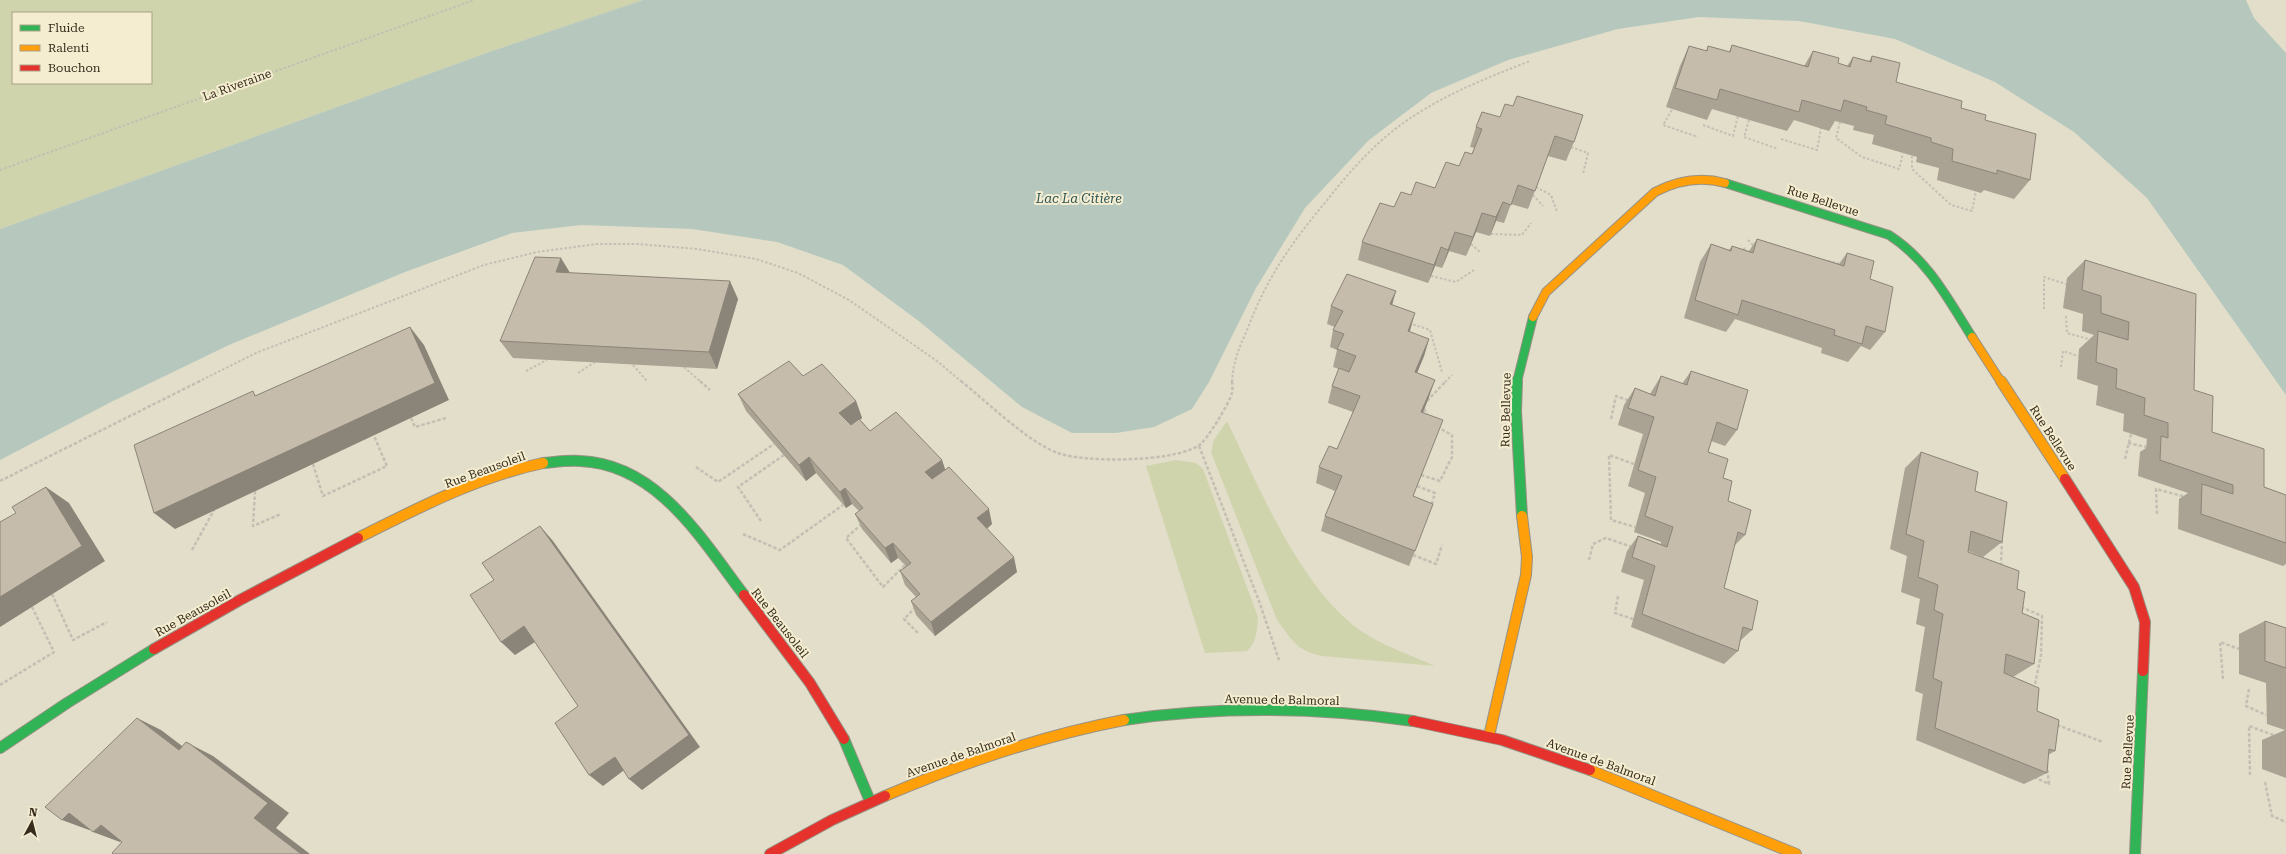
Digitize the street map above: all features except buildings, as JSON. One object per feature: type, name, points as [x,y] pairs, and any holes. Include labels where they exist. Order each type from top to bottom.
[{"type":"street","name":"Rue Bellevue","points":[[1489,736],[1526,575],[1527,558],[1520,501],[1516,411],[1520,360],[1538,305],[1554,284],[1655,192],[1672,182],[1686,179],[1700,179],[1731,184],[1889,235],[1908,246],[1923,262],[2134,587],[2145,622],[2135,854]]},
{"type":"street","name":"Rue Beausoleil","points":[[0,748],[63,704],[127,664],[211,615],[383,524],[503,474],[552,461],[596,462],[619,467],[639,475],[655,486],[670,501],[797,663],[833,717],[847,744],[870,801]]},
{"type":"street","name":"Avenue de Balmoral","points":[[770,854],[804,834],[870,801],[932,775],[1062,734],[1125,720],[1180,714],[1271,710],[1335,713],[1412,721],[1489,736],[1563,760],[1643,790],[1796,854]]},
{"type":"path","name":"La Riveraine","points":[[0,170],[474,0]]},
{"type":"path","points":[[0,481],[256,353],[376,305],[484,265],[537,252],[597,244],[638,244],[697,249],[756,259],[798,273],[849,300],[931,357],[1024,433],[1057,453],[1084,459],[1128,459],[1174,454],[1200,446],[1232,394],[1233,364],[1259,298],[1291,244],[1351,170],[1387,135],[1419,112],[1460,89],[1530,61]]},
{"type":"path","points":[[1672,110],[1663,125],[1698,137]]},
{"type":"path","points":[[1703,125],[1733,136],[1738,116]]},
{"type":"path","points":[[1749,120],[1744,137],[1778,149]]},
{"type":"path","points":[[1840,122],[1836,138],[1862,157],[1899,170],[1904,153]]},
{"type":"path","points":[[1781,139],[1817,150],[1821,128]]},
{"type":"path","points":[[1571,147],[1588,153],[1583,174]]},
{"type":"path","points":[[1912,156],[1912,169],[1951,205],[1972,211],[1976,192]]},
{"type":"path","points":[[1536,187],[1551,195],[1557,212]]},
{"type":"path","points":[[1533,196],[1543,206]]},
{"type":"path","points":[[1491,234],[1522,236],[1531,223]]},
{"type":"path","points":[[1748,240],[1759,251]]},
{"type":"path","points":[[1470,244],[1481,253]]},
{"type":"path","points":[[1733,254],[1746,248]]},
{"type":"path","points":[[1826,261],[1847,266]]},
{"type":"path","points":[[1431,276],[1456,282],[1474,270]]},
{"type":"path","points":[[2044,309],[2044,277],[2066,284]]},
{"type":"path","points":[[2066,316],[2067,333],[2095,341]]},
{"type":"path","points":[[1402,320],[1430,330],[1442,372]]},
{"type":"path","points":[[2061,368],[2063,351],[2078,356]]},
{"type":"path","points":[[526,371],[547,360]]},
{"type":"path","points":[[578,373],[595,362]]},
{"type":"path","points":[[633,364],[647,381]]},
{"type":"path","points":[[684,367],[710,390]]},
{"type":"path","points":[[1427,401],[1452,375]]},
{"type":"path","points":[[1611,419],[1616,396],[1632,402],[1634,398]]},
{"type":"path","points":[[1424,409],[1431,420]]},
{"type":"path","points":[[410,418],[415,427],[446,418]]},
{"type":"path","points":[[1421,475],[1440,481],[1452,457],[1452,435],[1434,425]]},
{"type":"path","points":[[2125,459],[2131,434]]},
{"type":"path","points":[[313,464],[323,496],[387,466],[374,436]]},
{"type":"path","points":[[2128,443],[2146,448]]},
{"type":"path","points":[[696,467],[718,482],[774,444]]},
{"type":"path","points":[[1200,446],[1259,601],[1278,660]]},
{"type":"path","points":[[761,521],[738,487],[784,455]]},
{"type":"path","points":[[1634,464],[1609,455],[1611,520],[1636,527]]},
{"type":"path","points":[[1417,486],[1435,493],[1430,510]]},
{"type":"path","points":[[2157,514],[2156,489],[2190,498]]},
{"type":"path","points":[[255,491],[254,526],[281,514]]},
{"type":"path","points":[[742,533],[780,550],[843,505]]},
{"type":"path","points":[[192,550],[214,510]]},
{"type":"path","points":[[867,520],[846,538],[883,587],[905,565]]},
{"type":"path","points":[[2000,568],[2002,532]]},
{"type":"path","points":[[1589,560],[1593,544],[1606,538],[1635,548]]},
{"type":"path","points":[[1413,555],[1436,564],[1442,546]]},
{"type":"path","points":[[52,594],[73,640],[107,622]]},
{"type":"path","points":[[1618,596],[1615,613],[1633,619]]},
{"type":"path","points":[[918,633],[904,619],[921,603]]},
{"type":"path","points":[[2013,603],[2042,616],[2041,655],[2034,691],[2027,688]]},
{"type":"path","points":[[0,685],[54,652],[32,607]]},
{"type":"path","points":[[2223,679],[2220,642],[2239,649]]},
{"type":"path","points":[[2249,689],[2246,706],[2266,715]]},
{"type":"path","points":[[2052,722],[2140,756]]},
{"type":"path","points":[[2250,775],[2249,726],[2279,737]]},
{"type":"path","points":[[2032,777],[2049,784],[2047,766]]},
{"type":"path","points":[[2266,782],[2272,816],[2286,822]]},
{"type":"green space","points":[[0,0],[643,0],[492,51],[0,229]]},
{"type":"green space","points":[[1227,421],[1283,535],[1300,563],[1319,589],[1339,612],[1361,631],[1388,646],[1435,666],[1322,656],[1301,648],[1291,639],[1277,620],[1211,452],[1214,440]]},
{"type":"green space","points":[[1176,460],[1196,463],[1203,469],[1258,617],[1255,640],[1247,651],[1205,653],[1146,466]]},
{"type":"water","name":"Lac La Citière","points":[[643,0],[2246,0],[2254,18],[2286,53],[2286,395],[2147,198],[2074,132],[1995,82],[1895,39],[1799,21],[1699,17],[1618,29],[1508,60],[1431,93],[1369,140],[1305,208],[1256,288],[1209,382],[1192,409],[1154,427],[1116,433],[1072,433],[1022,407],[920,322],[843,265],[777,242],[692,229],[581,225],[512,233],[405,272],[229,345],[111,402],[0,460],[0,229],[492,51]]},
{"type":"traffic: fast","points":[[1725,183],[1889,235],[1915,254],[1926,267],[1946,295],[1972,337]]},
{"type":"traffic: fast","points":[[1522,516],[1516,411],[1517,375],[1533,317]]},
{"type":"traffic: fast","points":[[543,463],[580,461],[612,466],[639,478],[662,496],[684,517],[744,595]]},
{"type":"traffic: fast","points":[[0,748],[67,703],[154,649]]},
{"type":"traffic: fast","points":[[2135,854],[2143,671]]},
{"type":"traffic: fast","points":[[1124,720],[1196,711],[1268,708],[1341,712],[1413,721]]},
{"type":"traffic: fast","points":[[844,739],[870,801]]},
{"type":"traffic: slow","points":[[1533,317],[1546,292],[1655,192],[1681,181],[1707,179],[1725,183]]},
{"type":"traffic: slow","points":[[1972,337],[2065,479]]},
{"type":"traffic: slow","points":[[358,538],[425,505],[473,484],[497,475],[543,463]]},
{"type":"traffic: slow","points":[[1489,736],[1526,575],[1527,557],[1522,516]]},
{"type":"traffic: slow","points":[[885,796],[942,772],[1002,750],[1063,733],[1124,720]]},
{"type":"traffic: slow","points":[[1590,770],[1796,854]]},
{"type":"traffic: jam","points":[[2065,479],[2134,587],[2145,622],[2143,671]]},
{"type":"traffic: jam","points":[[154,649],[240,600],[358,538]]},
{"type":"traffic: jam","points":[[744,595],[810,683],[844,739]]},
{"type":"traffic: jam","points":[[1413,721],[1502,740],[1590,770]]},
{"type":"traffic: jam","points":[[770,854],[832,820],[885,796]]}]
